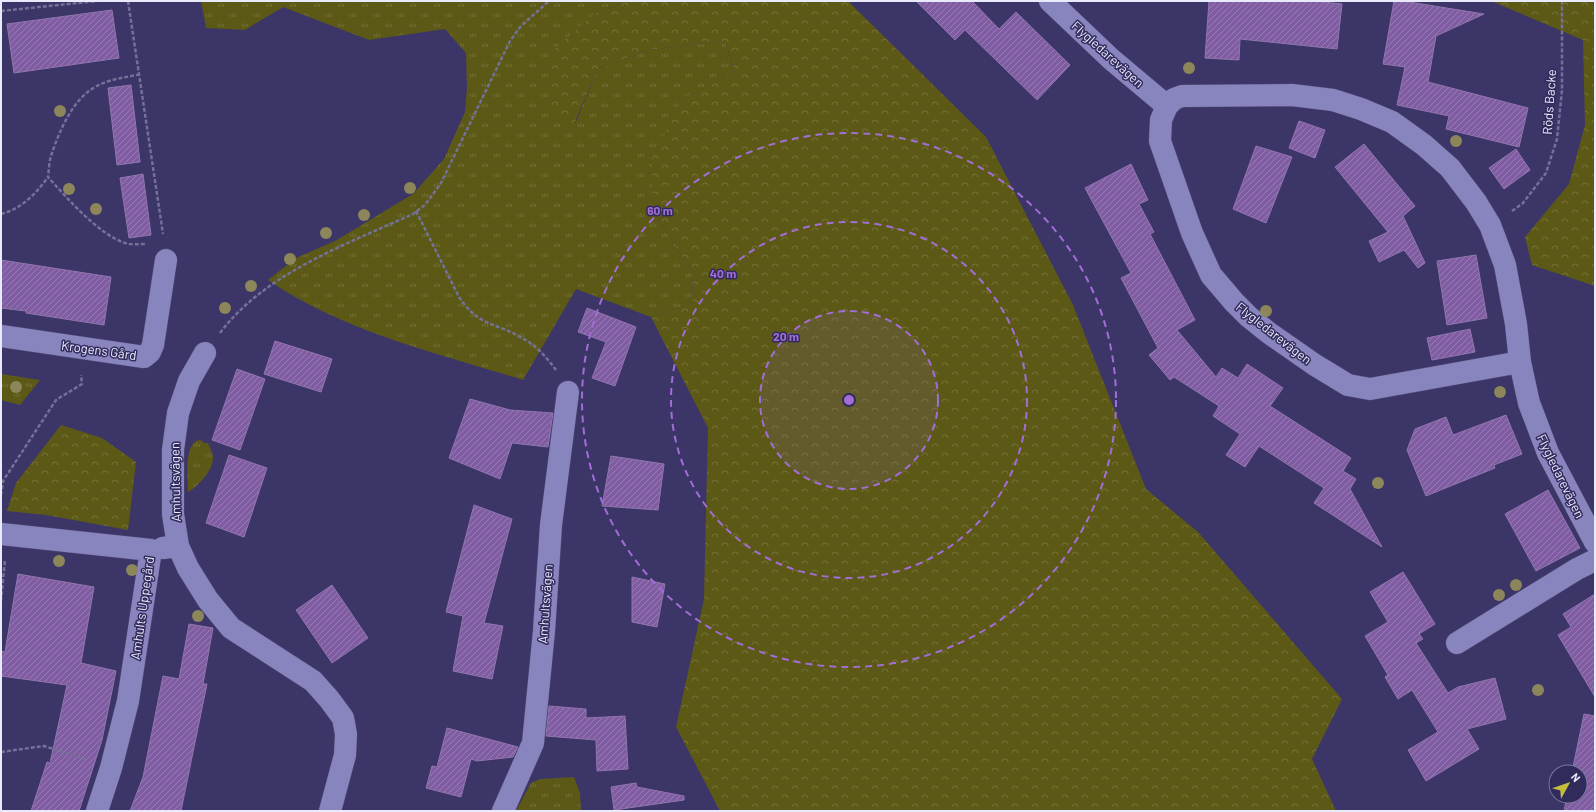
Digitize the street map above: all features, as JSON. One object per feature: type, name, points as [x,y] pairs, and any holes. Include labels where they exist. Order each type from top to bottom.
[{"type":"street","name":"Flygledarevägen","points":[[1050,1],[1111,59],[1167,106]]},
{"type":"street","name":"Flygledarevägen","points":[[1520,362],[1370,389],[1348,385],[1315,365],[1269,333],[1244,312],[1211,275],[1192,233],[1160,141],[1161,120],[1167,106],[1174,99],[1182,96],[1292,95],[1333,100],[1361,109],[1392,122],[1424,145],[1445,163],[1476,202],[1490,225],[1505,265],[1528,403],[1548,453],[1595,542]]},
{"type":"street","name":"Krogens Gård","points":[[1,336],[144,357],[150,352],[153,345],[165,252]]},
{"type":"street","name":"Amhultsvägen","points":[[205,353],[189,381],[178,413],[174,442],[173,514],[178,546],[188,568],[208,600],[231,628],[312,681],[330,699],[343,718],[346,734],[345,755],[330,811]]},
{"type":"street","name":"Amhultsvägen","points":[[503,811],[533,743],[544,631],[551,525],[568,392]]},
{"type":"street","name":"Amhults Uppegård","points":[[1,534],[151,550],[128,701],[111,768],[97,811]]},
{"type":"street","points":[[151,550],[178,546]]},
{"type":"street","points":[[1457,643],[1577,569],[1595,560]]},
{"type":"path","points":[[1,11],[96,1]]},
{"type":"path","points":[[48,177],[65,197],[111,237],[126,244],[165,252],[140,74],[128,1]]},
{"type":"path","points":[[205,353],[228,322],[258,295],[283,278],[313,260],[416,212],[425,205],[441,183],[510,41],[521,26],[549,1]]},
{"type":"path","name":"Röds Backe","points":[[1490,225],[1502,219],[1523,203],[1546,172],[1557,140],[1562,90],[1562,1]]},
{"type":"path","points":[[1,214],[9,212],[30,199],[41,187],[48,177],[50,157],[65,122],[86,93],[108,81],[140,74]]},
{"type":"path","points":[[416,212],[458,297],[465,306],[485,322],[530,342],[552,365],[568,392]]},
{"type":"path","points":[[1,494],[3,481],[56,400],[82,384],[78,347]]},
{"type":"path","points":[[1,601],[5,560]]},
{"type":"path","points":[[1,752],[44,746],[111,768]]},
{"type":"green space","points":[[201,1],[629,1],[595,13],[575,124],[598,69],[649,50],[725,41],[735,74],[683,98],[653,210],[692,272],[693,303],[651,317],[576,289],[523,380],[392,339],[328,314],[297,298],[268,280],[296,258],[335,241],[413,194],[444,159],[465,112],[467,88],[466,53],[445,29],[369,40],[283,7],[245,30],[206,28]]},
{"type":"green space","points":[[629,1],[848,1],[986,137],[1073,305],[1146,489],[1198,532],[1342,699],[1312,759],[1336,811],[720,811],[676,727],[704,599],[708,428],[651,317],[693,303],[692,272],[653,210],[652,158],[683,98],[735,73],[725,41],[649,50],[598,69],[574,124],[550,114],[551,52],[595,13]]},
{"type":"green space","points":[[1491,1],[1595,1],[1595,286],[1532,265],[1525,237],[1569,184],[1585,125],[1583,40]]},
{"type":"green space","points":[[1,374],[40,380],[20,405],[1,400]]},
{"type":"green space","points":[[61,425],[102,438],[136,462],[128,530],[46,515],[7,511],[16,483]]},
{"type":"green space","points":[[201,440],[204,443],[208,443],[213,458],[212,463],[204,478],[188,492],[187,470],[189,453],[191,446],[195,442]]},
{"type":"green space","points":[[574,777],[580,793],[581,811],[516,811],[531,783],[540,779]]},
{"type":"building","points":[[916,1],[972,1],[999,29],[1016,12],[1070,65],[1037,100],[965,30],[955,40]]},
{"type":"building","points":[[1209,1],[1315,1],[1342,4],[1337,49],[1240,39],[1239,60],[1205,58]]},
{"type":"building","points":[[1394,1],[1403,1],[1484,14],[1436,36],[1428,82],[1528,108],[1519,147],[1446,129],[1449,116],[1397,105],[1405,67],[1383,64]]},
{"type":"building","points":[[112,10],[119,58],[14,73],[7,24]]},
{"type":"building","points":[[131,85],[140,162],[117,165],[108,88]]},
{"type":"building","points":[[1299,121],[1325,130],[1315,158],[1289,148]]},
{"type":"building","points":[[1364,144],[1415,206],[1403,216],[1425,263],[1418,268],[1404,250],[1379,262],[1369,241],[1388,232],[1335,167]]},
{"type":"building","points":[[1256,146],[1292,157],[1266,223],[1233,209]]},
{"type":"building","points":[[1516,149],[1530,170],[1504,189],[1489,168]]},
{"type":"building","points":[[1131,164],[1148,200],[1139,204],[1154,232],[1150,234],[1195,320],[1177,330],[1216,377],[1222,368],[1238,378],[1247,364],[1283,388],[1270,406],[1351,458],[1343,471],[1356,479],[1350,489],[1382,547],[1314,503],[1324,488],[1259,446],[1245,467],[1226,455],[1240,434],[1213,416],[1219,406],[1174,377],[1170,380],[1149,355],[1158,348],[1121,278],[1131,273],[1085,188]]},
{"type":"building","points":[[143,174],[151,235],[129,238],[120,178]]},
{"type":"building","points":[[1476,255],[1487,318],[1447,325],[1437,261]]},
{"type":"building","points":[[1,260],[111,277],[104,325],[1,308]]},
{"type":"building","points":[[587,308],[636,327],[615,386],[592,378],[606,342],[578,332]]},
{"type":"building","points":[[1470,329],[1475,352],[1432,360],[1427,338]]},
{"type":"building","points":[[275,341],[332,359],[321,392],[264,374]]},
{"type":"building","points":[[237,369],[265,379],[240,450],[212,440]]},
{"type":"building","points":[[470,399],[510,410],[553,413],[548,447],[512,443],[500,479],[449,458]]},
{"type":"building","points":[[1506,415],[1522,454],[1494,465],[1495,468],[1426,496],[1407,450],[1415,429],[1446,417],[1453,435]]},
{"type":"building","points":[[229,455],[267,468],[244,537],[206,523]]},
{"type":"building","points":[[611,456],[664,464],[658,510],[602,506]]},
{"type":"building","points":[[1548,490],[1580,548],[1536,571],[1505,514]]},
{"type":"building","points":[[474,505],[512,519],[484,623],[503,626],[492,679],[453,671],[463,616],[446,612]]},
{"type":"building","points":[[1403,572],[1435,624],[1419,634],[1423,639],[1416,643],[1448,693],[1458,687],[1495,678],[1506,719],[1467,729],[1479,749],[1426,781],[1408,750],[1438,732],[1412,690],[1398,699],[1385,677],[1388,675],[1365,636],[1388,622],[1370,592]]},
{"type":"building","points":[[18,574],[94,587],[81,663],[116,671],[102,740],[79,811],[31,811],[47,762],[50,763],[67,685],[1,676],[1,651],[5,652]]},
{"type":"building","points":[[632,577],[665,584],[657,627],[632,622]]},
{"type":"building","points":[[332,585],[368,638],[332,663],[296,610]]},
{"type":"building","points":[[1595,594],[1595,697],[1558,635],[1571,627],[1563,614]]},
{"type":"building","points":[[189,624],[213,628],[203,684],[207,684],[181,811],[130,811],[143,777],[163,676],[179,679]]},
{"type":"building","points":[[549,706],[586,709],[586,718],[625,716],[628,769],[597,771],[596,740],[546,736]]},
{"type":"building","points":[[1584,714],[1595,716],[1595,811],[1564,811],[1565,804],[1588,804],[1588,764],[1574,764]]},
{"type":"building","points":[[447,728],[518,747],[513,757],[477,761],[471,759],[461,797],[426,788],[432,766],[437,767]]},
{"type":"building","points":[[636,783],[637,787],[684,796],[684,800],[614,810],[611,787]]}]
